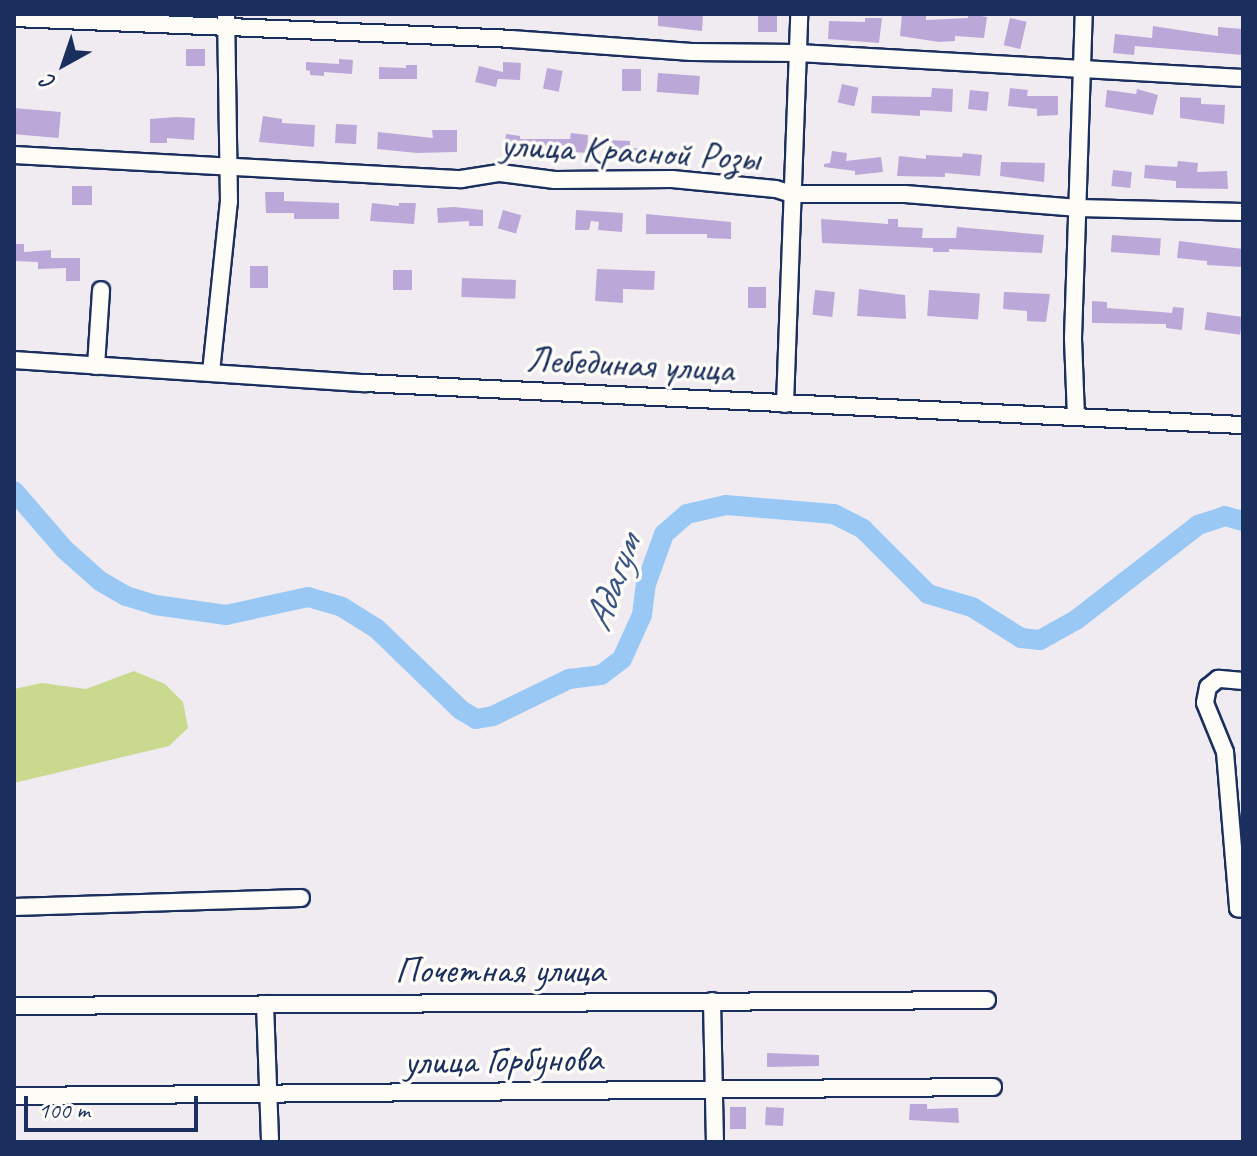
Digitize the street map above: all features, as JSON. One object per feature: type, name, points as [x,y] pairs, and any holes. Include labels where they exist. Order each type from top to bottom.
[{"type":"street","points":[[785,404],[799,14]]},
{"type":"street","points":[[1076,417],[1073,338],[1084,14]]},
{"type":"street","points":[[14,18],[226,21],[692,52],[797,53],[1243,78]]},
{"type":"street","points":[[211,372],[221,298],[230,167],[226,21]]},
{"type":"street","name":"улица Красной Розы","points":[[14,155],[461,179],[500,173],[555,180],[672,179],[776,189],[791,194],[905,194],[1078,208],[1243,212]]},
{"type":"street","points":[[96,366],[101,290]]},
{"type":"street","name":"Лебединая улица","points":[[14,360],[785,404],[1243,425]]},
{"type":"street","points":[[1243,681],[1218,679],[1208,687],[1205,703],[1225,752],[1238,908],[1243,909]]},
{"type":"street","points":[[14,907],[301,898]]},
{"type":"street","name":"Почетная улица","points":[[14,1006],[987,1000]]},
{"type":"street","points":[[712,1001],[715,1142]]},
{"type":"street","points":[[265,1004],[270,1142]]},
{"type":"street","name":"улица Горбунова","points":[[14,1096],[993,1087]]},
{"type":"green space","points":[[134,671],[165,684],[183,702],[188,728],[169,746],[14,783],[14,689],[42,683],[86,689]]},
{"type":"building","points":[[658,14],[703,14],[702,31],[658,26]]},
{"type":"building","points":[[758,14],[777,14],[777,32],[758,32]]},
{"type":"building","points":[[902,14],[926,16],[926,20],[968,18],[968,14],[987,17],[984,38],[955,36],[955,41],[939,42],[900,36]]},
{"type":"building","points":[[865,18],[882,18],[879,43],[828,39],[829,21],[865,22]]},
{"type":"building","points":[[1010,18],[1027,22],[1020,49],[1004,45]]},
{"type":"building","points":[[1153,26],[1218,36],[1218,27],[1243,29],[1243,55],[1135,46],[1134,55],[1113,53],[1115,34],[1152,38]]},
{"type":"building","points":[[186,49],[205,49],[205,66],[186,66]]},
{"type":"building","points":[[339,59],[353,60],[352,74],[324,72],[324,76],[310,75],[310,71],[306,70],[306,62],[339,64]]},
{"type":"building","points":[[503,62],[521,63],[520,80],[498,79],[496,87],[475,82],[479,66],[503,72]]},
{"type":"building","points":[[406,65],[417,65],[417,79],[379,79],[379,67],[406,68]]},
{"type":"building","points":[[547,68],[563,71],[559,92],[543,89]]},
{"type":"building","points":[[622,69],[641,69],[641,91],[622,91]]},
{"type":"building","points":[[658,73],[700,76],[699,95],[657,92]]},
{"type":"building","points":[[842,84],[859,88],[854,106],[838,103]]},
{"type":"building","points":[[932,88],[953,89],[952,112],[920,110],[920,116],[871,113],[872,96],[931,97]]},
{"type":"building","points":[[1010,88],[1028,90],[1027,96],[1058,96],[1058,115],[1037,116],[1037,109],[1008,106]]},
{"type":"building","points":[[1137,89],[1158,95],[1153,115],[1105,107],[1107,90],[1136,94]]},
{"type":"building","points":[[970,90],[989,92],[987,111],[968,109]]},
{"type":"building","points":[[1180,97],[1201,98],[1201,104],[1225,105],[1224,124],[1180,118]]},
{"type":"building","points":[[14,108],[61,112],[59,138],[14,134]]},
{"type":"building","points":[[263,116],[282,119],[282,123],[315,125],[314,147],[259,142]]},
{"type":"building","points":[[195,118],[194,140],[167,138],[167,143],[150,143],[150,119]]},
{"type":"building","points":[[336,124],[357,125],[356,144],[335,143]]},
{"type":"building","points":[[432,130],[457,130],[457,152],[417,153],[377,149],[378,132],[433,138]]},
{"type":"building","points":[[571,133],[588,135],[587,153],[560,151],[559,159],[504,153],[506,134],[520,136],[520,139],[570,139]]},
{"type":"building","points":[[605,140],[630,141],[630,148],[660,150],[660,165],[644,164],[644,160],[605,158]]},
{"type":"building","points":[[832,151],[847,153],[846,161],[881,157],[883,172],[855,175],[855,171],[824,167],[824,164],[830,163]]},
{"type":"building","points":[[963,153],[982,155],[980,176],[945,173],[945,177],[897,176],[899,156],[926,159],[926,155],[962,157]]},
{"type":"building","points":[[1178,161],[1198,163],[1197,172],[1227,171],[1228,189],[1176,188],[1176,181],[1144,178],[1145,165],[1177,167]]},
{"type":"building","points":[[1001,162],[1045,163],[1044,182],[1000,176]]},
{"type":"building","points":[[1113,170],[1132,172],[1130,188],[1111,186]]},
{"type":"building","points":[[72,186],[92,186],[92,205],[72,205]]},
{"type":"building","points":[[265,192],[284,192],[284,201],[339,203],[339,219],[294,219],[294,213],[266,213]]},
{"type":"building","points":[[372,203],[399,206],[399,203],[416,203],[414,224],[370,221]]},
{"type":"building","points":[[437,208],[483,210],[483,226],[469,226],[469,221],[438,223]]},
{"type":"building","points":[[503,210],[521,215],[516,234],[498,228]]},
{"type":"building","points":[[576,210],[623,213],[622,232],[598,230],[599,222],[591,221],[589,230],[575,230]]},
{"type":"building","points":[[646,214],[731,222],[731,239],[707,238],[707,234],[646,234]]},
{"type":"building","points":[[821,219],[888,224],[888,219],[898,219],[898,227],[923,228],[922,238],[956,238],[957,227],[1044,235],[1042,253],[949,249],[949,252],[933,252],[933,248],[822,243]]},
{"type":"building","points":[[1112,235],[1161,238],[1160,255],[1111,252]]},
{"type":"building","points":[[1179,241],[1243,249],[1243,267],[1207,265],[1207,261],[1177,258]]},
{"type":"building","points":[[14,244],[24,244],[24,252],[51,250],[51,258],[80,258],[80,281],[66,281],[66,268],[38,269],[38,262],[14,261]]},
{"type":"building","points":[[250,266],[268,266],[268,288],[250,288]]},
{"type":"building","points":[[597,269],[655,271],[654,290],[623,289],[623,303],[595,301]]},
{"type":"building","points":[[393,270],[412,270],[412,290],[393,290]]},
{"type":"building","points":[[462,278],[516,280],[515,299],[461,297]]},
{"type":"building","points":[[748,287],[766,287],[766,308],[748,308]]},
{"type":"building","points":[[859,289],[905,295],[906,319],[857,316]]},
{"type":"building","points":[[815,290],[835,292],[832,317],[812,315]]},
{"type":"building","points":[[929,290],[980,294],[978,319],[927,316]]},
{"type":"building","points":[[1004,292],[1050,294],[1046,322],[1027,321],[1027,311],[1003,309]]},
{"type":"building","points":[[1092,301],[1107,302],[1107,308],[1172,313],[1173,307],[1184,308],[1182,330],[1166,328],[1166,324],[1092,323]]},
{"type":"building","points":[[1207,312],[1243,317],[1240,335],[1204,330]]},
{"type":"building","points":[[767,1053],[819,1055],[819,1066],[767,1067]]},
{"type":"building","points":[[910,1104],[927,1104],[927,1109],[958,1108],[959,1123],[909,1120]]},
{"type":"building","points":[[730,1107],[746,1107],[746,1129],[730,1129]]},
{"type":"building","points":[[766,1107],[784,1108],[783,1126],[765,1125]]},
{"type":"waterway","name":"Адагум","points":[[14,491],[64,549],[100,581],[126,596],[155,605],[226,615],[308,597],[342,607],[376,628],[461,710],[476,719],[493,716],[569,679],[601,675],[622,659],[642,615],[646,584],[664,534],[687,514],[726,505],[834,514],[863,529],[928,594],[972,607],[1021,638],[1040,640],[1076,620],[1198,525],[1225,516],[1243,521]]}]
